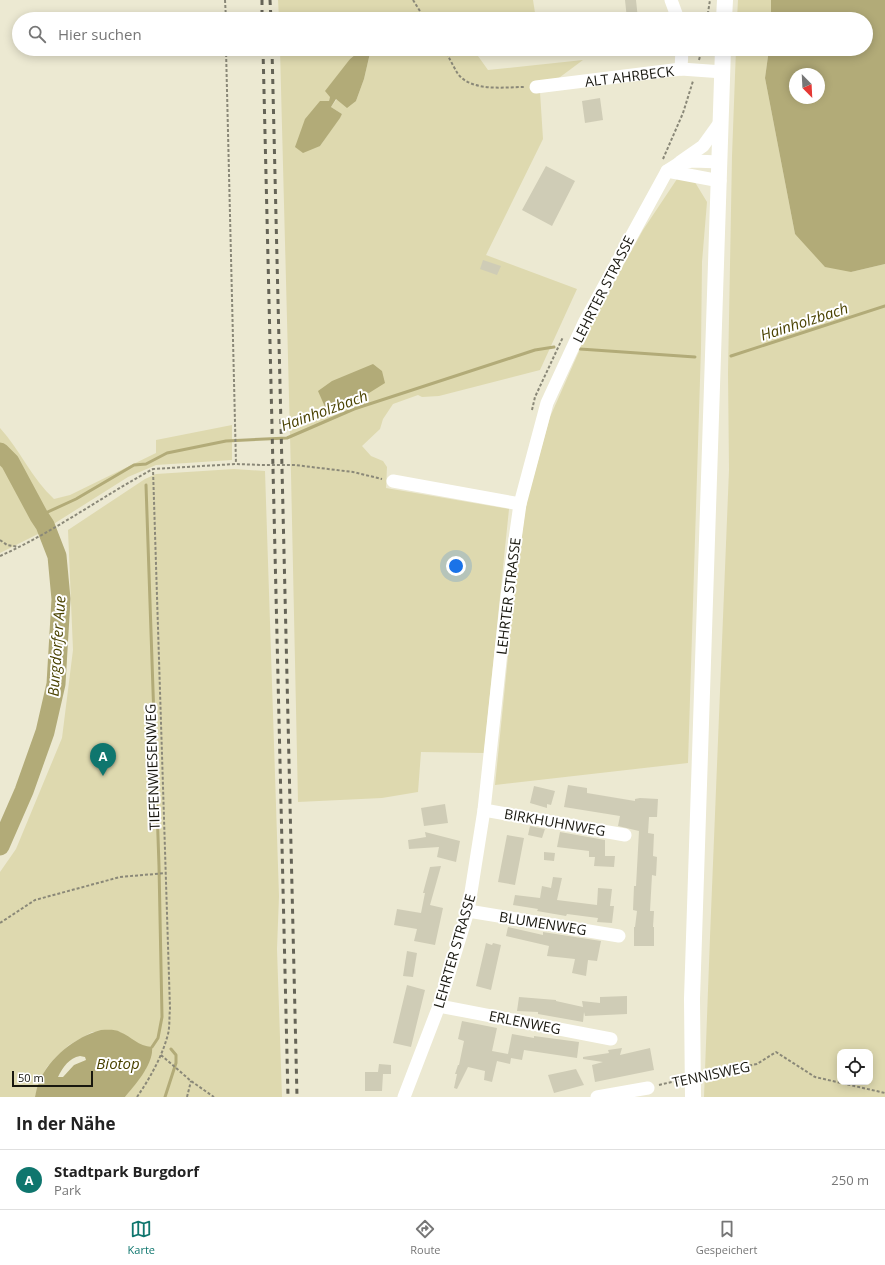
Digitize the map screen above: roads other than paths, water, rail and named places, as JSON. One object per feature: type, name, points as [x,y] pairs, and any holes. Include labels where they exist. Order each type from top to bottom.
[{"type":"main road","points":[[724,12],[725,0]]},
{"type":"main road","points":[[693,1097],[692,992],[723,56]]},
{"type":"street","points":[[671,0],[675,12]]},
{"type":"street","points":[[681,69],[682,56]]},
{"type":"street","name":"ALT AHRBECK","points":[[536,87],[681,69],[723,72]]},
{"type":"street","points":[[678,164],[703,146],[721,122]]},
{"type":"street","name":"LEHRTER STRASSE","points":[[404,1097],[439,1006],[468,911],[484,810],[507,596],[520,504],[547,403],[585,321],[664,167],[693,161],[720,162]]},
{"type":"street","points":[[664,167],[720,180]]},
{"type":"street","points":[[393,481],[520,504]]},
{"type":"street","name":"BIRKHUHNWEG","points":[[484,810],[625,835]]},
{"type":"street","name":"BLUMENWEG","points":[[468,911],[619,936]]},
{"type":"street","name":"ERLENWEG","points":[[439,1006],[611,1039]]},
{"type":"street","points":[[597,1097],[648,1088]]},
{"type":"water","points":[[771,0],[885,0],[885,264],[851,272],[825,267],[795,234],[765,78],[768,56],[873,56],[873,12],[771,12]]},
{"type":"water","points":[[354,56],[369,56],[364,79],[356,101],[347,108],[336,99],[331,107],[342,114],[340,118],[320,146],[303,153],[295,147],[305,119],[320,101],[329,101],[330,97],[325,91]]},
{"type":"water","points":[[373,364],[382,371],[385,383],[369,393],[325,407],[318,391],[332,381]]},
{"type":"water","name":"Biotop","points":[[101,1030],[116,1030],[143,1045],[152,1047],[152,1054],[147,1067],[125,1097],[35,1097],[38,1084],[50,1064],[57,1056],[64,1049],[91,1033]],"holes":[[[76,1057],[85,1057],[86,1060],[74,1065],[63,1077],[58,1077],[64,1066],[70,1061]]]},
{"type":"waterway","name":"Hainholzbach","points":[[731,356],[885,306]]},
{"type":"waterway","name":"Hainholzbach","points":[[39,516],[76,499],[134,465],[146,464],[167,453],[226,441],[287,438],[354,409],[535,350],[554,347]]},
{"type":"waterway","name":"Hainholzbach","points":[[580,349],[695,357]]},
{"type":"waterway","name":"Burgdorfer Aue","points":[[0,452],[10,462],[45,525],[57,556],[61,599],[56,684],[45,732],[24,791],[0,846]]},
{"type":"waterway","points":[[146,485],[159,866],[162,1017],[158,1038],[152,1047]]},
{"type":"waterway","points":[[165,1097],[176,1063],[176,1055],[171,1049]]},
{"type":"railway","points":[[262,0],[262,12]]},
{"type":"railway","points":[[270,0],[271,12]]},
{"type":"railway","points":[[263,56],[288,1097]]},
{"type":"railway","points":[[272,56],[297,1097]]},
{"type":"place","name":"Stadtpark Burgdorf","points":[[103,776]]}]
